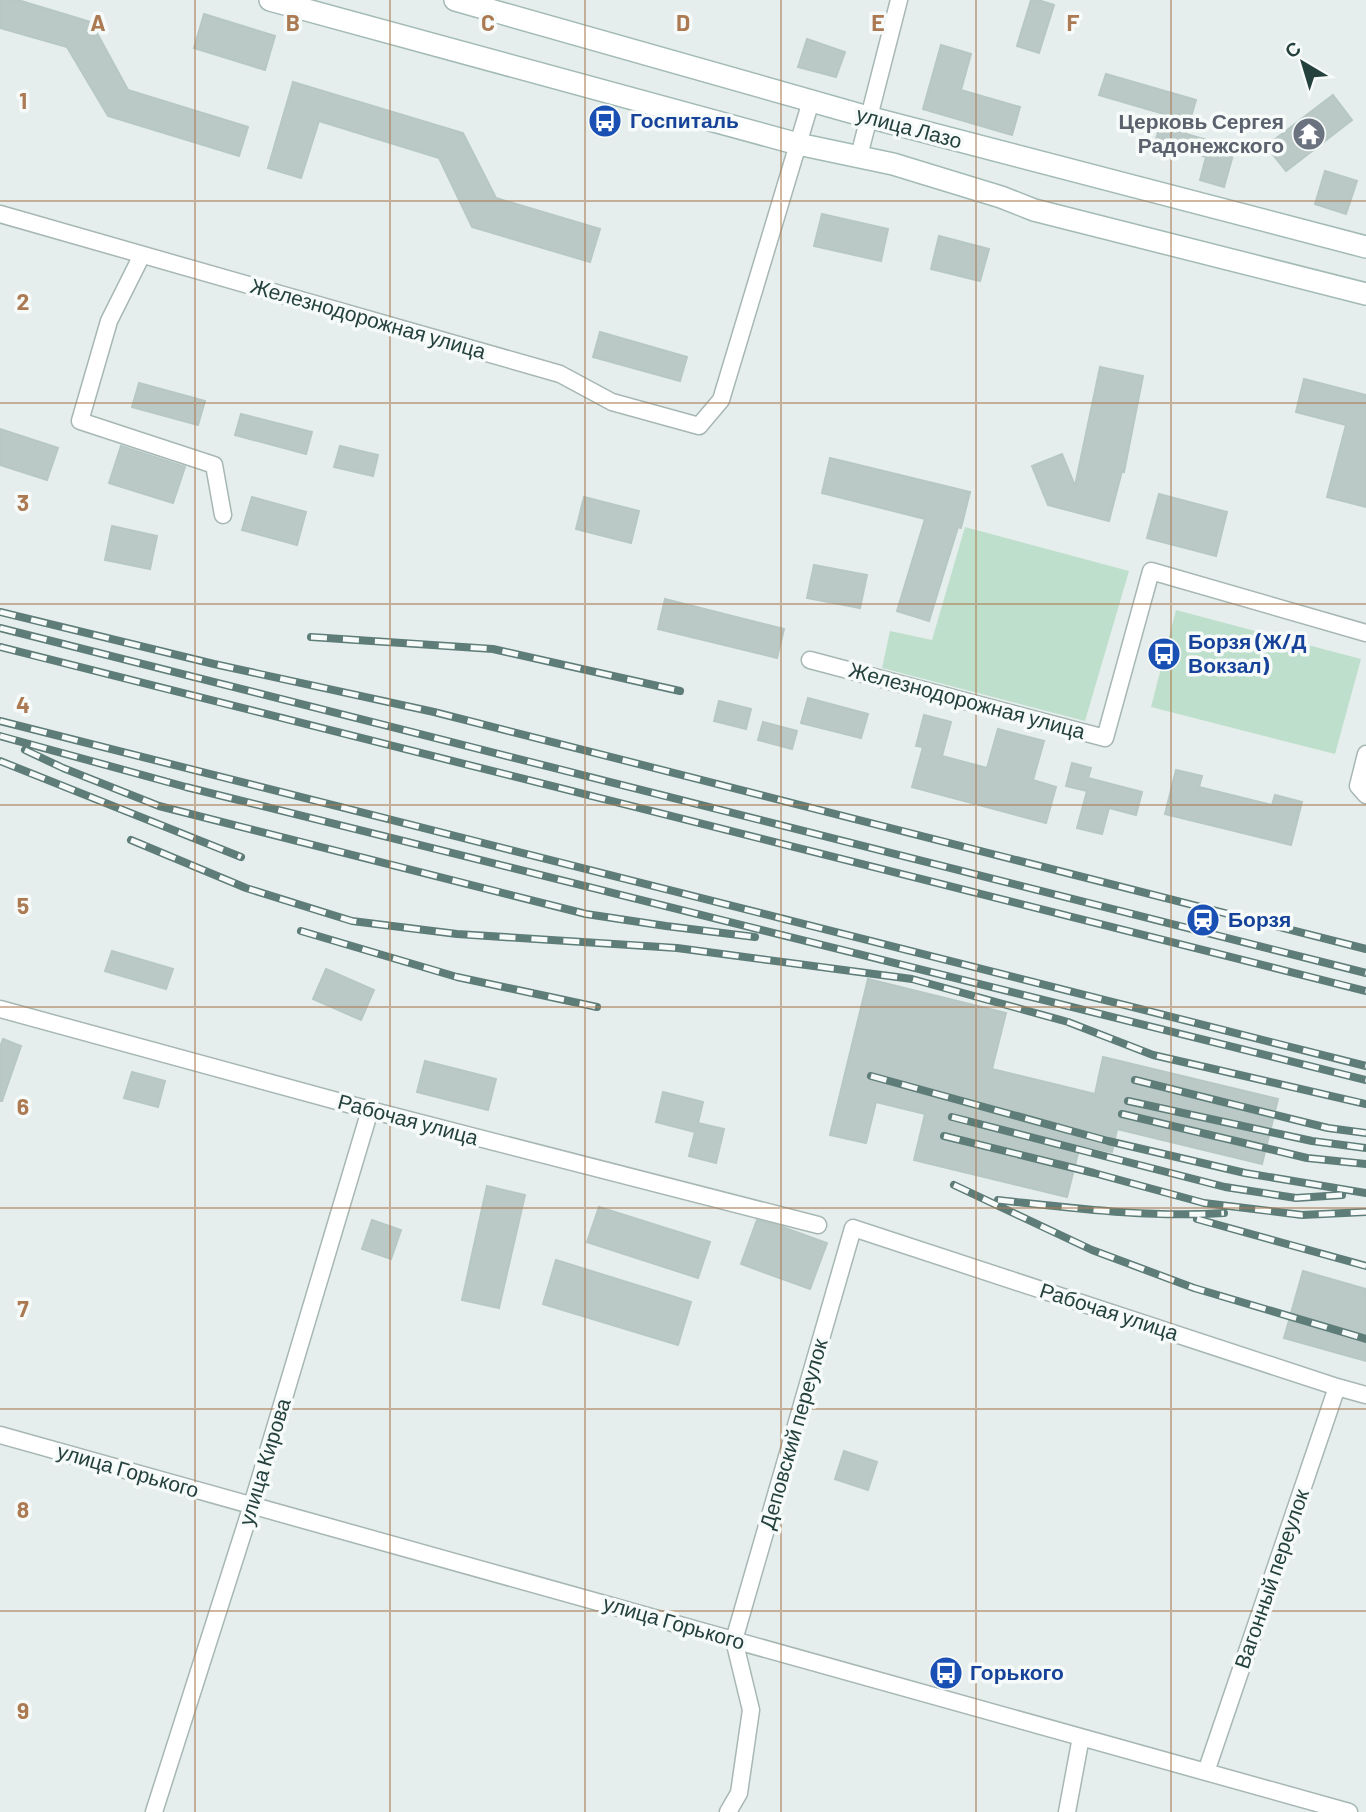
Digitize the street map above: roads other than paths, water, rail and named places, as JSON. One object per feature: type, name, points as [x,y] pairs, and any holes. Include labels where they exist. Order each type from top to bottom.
[{"type":"street","points":[[270,0],[798,144],[892,164],[1034,209],[1366,294]]},
{"type":"street","name":"улица Лазо","points":[[455,0],[868,117],[1366,247]]},
{"type":"street","points":[[859,156],[899,0]]},
{"type":"street","points":[[798,144],[811,101]]},
{"type":"street","name":"Железнодорожная улица","points":[[0,214],[560,374],[612,402],[699,426],[721,400],[798,144]]},
{"type":"street","points":[[142,255],[109,321],[80,421],[214,466],[223,516]]},
{"type":"street","name":"Железнодорожная улица","points":[[810,660],[1105,737],[1151,571],[1366,633]]},
{"type":"street","points":[[1362,791],[1366,754]]},
{"type":"street","name":"Рабочая улица","points":[[0,1009],[370,1110],[818,1225]]},
{"type":"street","name":"улица Кирова","points":[[154,1812],[252,1505],[370,1110]]},
{"type":"street","name":"Рабочая улица","points":[[853,1228],[1366,1395]]},
{"type":"street","name":"Деповский переулок","points":[[734,1640],[853,1228]]},
{"type":"street","name":"Вагонный переулок","points":[[1206,1772],[1338,1387]]},
{"type":"street","name":"улица Горького","points":[[0,1435],[1349,1812]]},
{"type":"street","points":[[728,1812],[739,1793],[751,1710],[734,1640]]},
{"type":"street","points":[[1067,1812],[1081,1737]]},
{"type":"railway","points":[[0,612],[214,664],[434,712],[1366,949]]},
{"type":"railway","points":[[0,628],[1366,973]]},
{"type":"railway","points":[[311,637],[493,649],[680,691]]},
{"type":"railway","points":[[0,647],[1366,991]]},
{"type":"railway","points":[[0,721],[1366,1066]]},
{"type":"railway","points":[[0,736],[186,787],[1366,1080]]},
{"type":"railway","points":[[25,750],[159,806],[586,914],[755,937]]},
{"type":"railway","points":[[0,761],[241,857]]},
{"type":"railway","points":[[131,840],[246,888],[352,921],[457,934],[677,948],[912,979],[1068,1022],[1153,1055],[1366,1104]]},
{"type":"railway","points":[[301,931],[457,977],[597,1007]]},
{"type":"railway","points":[[871,1076],[1108,1141],[1245,1173],[1366,1193]]},
{"type":"railway","points":[[1135,1080],[1328,1128],[1366,1133]]},
{"type":"railway","points":[[1128,1101],[1312,1141],[1366,1148]]},
{"type":"railway","points":[[1122,1114],[1307,1158],[1366,1164]]},
{"type":"railway","points":[[952,1117],[1225,1187],[1296,1198],[1342,1195]]},
{"type":"railway","points":[[944,1136],[1204,1203],[1302,1215],[1366,1212]]},
{"type":"railway","points":[[954,1185],[1092,1250],[1194,1288],[1366,1339]]},
{"type":"railway","points":[[998,1200],[1139,1213],[1224,1213]]},
{"type":"railway","points":[[1197,1219],[1366,1266]]},
{"type":"place","name":"Госпиталь","points":[[605,121]]},
{"type":"place","name":"Церковь Сергея Радонежского","points":[[1309,134]]},
{"type":"place","name":"Борзя (Ж/Д Вокзал)","points":[[1164,654]]},
{"type":"place","name":"Борзя","points":[[1203,920]]},
{"type":"place","name":"Горького","points":[[946,1673]]}]
